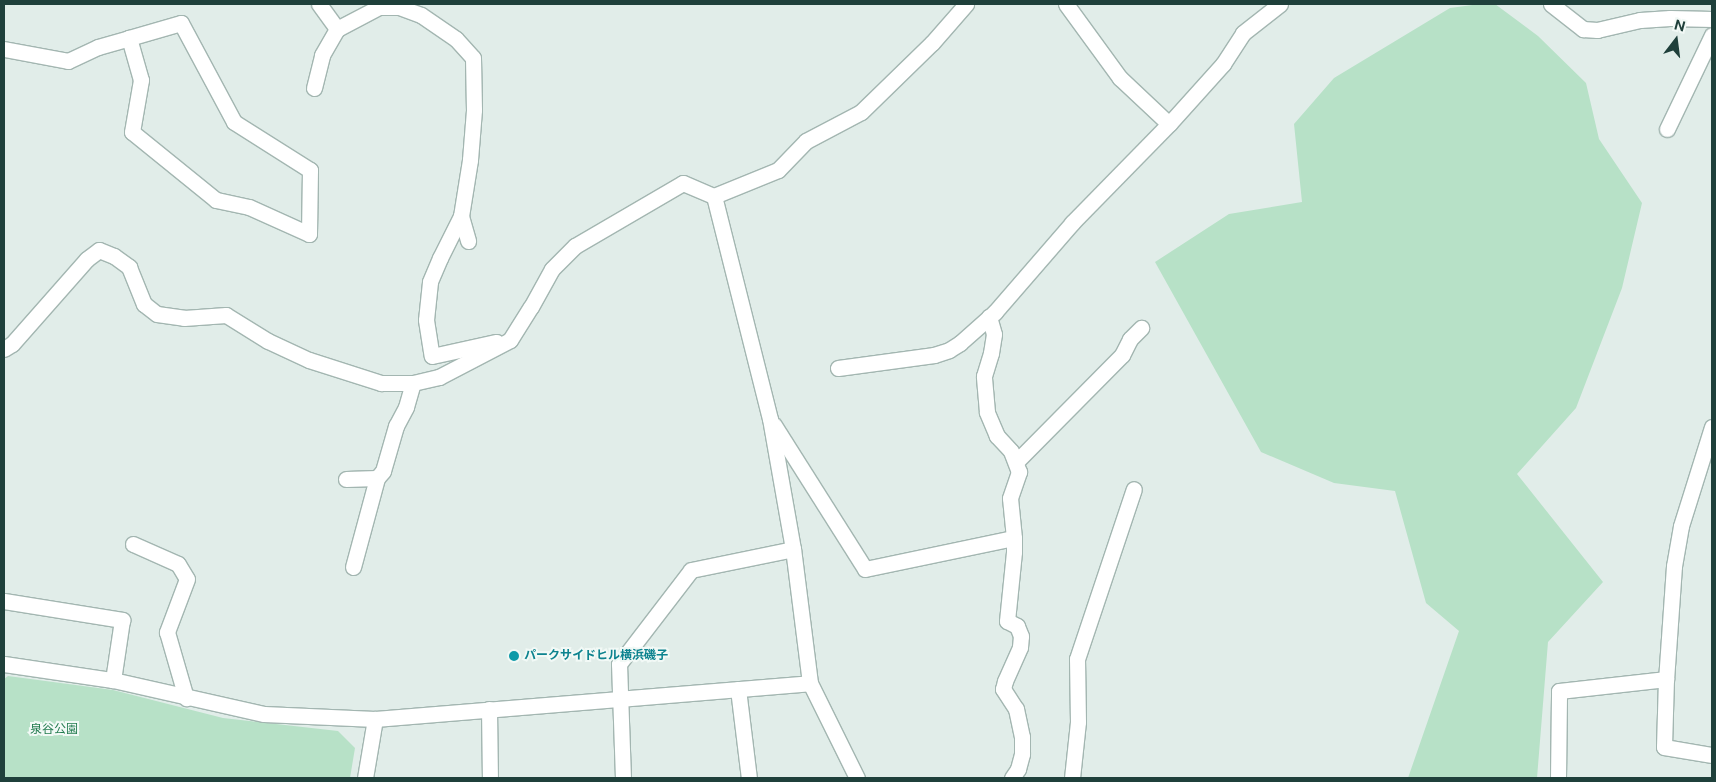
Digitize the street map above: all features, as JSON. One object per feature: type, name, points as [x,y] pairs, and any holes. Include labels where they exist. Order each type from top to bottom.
[{"type":"street","points":[[319,4],[337,29]]},
{"type":"street","points":[[4,349],[12,344],[87,259],[99,250],[114,256],[128,267],[144,304],[158,314],[184,318],[226,315],[268,341],[309,360],[381,383],[413,383],[439,377],[510,340],[552,269],[575,246],[683,183],[714,196],[778,170],[806,141],[861,112],[932,43],[966,4]]},
{"type":"street","points":[[1066,4],[1120,78],[1169,124]]},
{"type":"street","points":[[838,368],[934,355],[949,350],[989,317],[1072,222],[1169,124],[1222,64],[1243,33],[1280,4]]},
{"type":"street","points":[[1551,4],[1583,30],[1597,30],[1640,20],[1670,18],[1712,19]]},
{"type":"street","points":[[314,88],[322,55],[337,29],[379,7],[399,6],[419,9],[456,39],[472,58],[474,91],[471,152],[461,216],[430,282],[426,320],[432,356],[510,340]]},
{"type":"street","points":[[4,49],[68,61],[98,47],[129,38],[181,23],[234,122],[310,170],[309,234],[249,207],[216,200],[132,132],[141,80],[129,38]]},
{"type":"street","points":[[1667,129],[1712,35]]},
{"type":"street","points":[[714,196],[770,419],[794,548],[810,683],[857,778]]},
{"type":"street","points":[[461,216],[468,241]]},
{"type":"street","points":[[989,317],[994,334],[984,376],[987,412],[997,436],[1011,451],[1019,472],[1010,498],[1014,552],[1007,621],[1017,626],[1022,636],[1020,647],[1004,681],[1003,689],[1016,709],[1022,737],[1022,754],[1018,770],[1012,778]]},
{"type":"street","points":[[1016,462],[1122,355],[1130,339],[1141,328]]},
{"type":"street","points":[[353,566],[377,478],[383,471],[396,426],[406,407],[413,383]]},
{"type":"street","points":[[770,419],[865,569],[1014,538]]},
{"type":"street","points":[[1712,427],[1681,526],[1674,566],[1666,679],[1664,747],[1712,755]]},
{"type":"street","points":[[346,479],[377,478]]},
{"type":"street","points":[[1072,778],[1078,722],[1076,659],[1134,489]]},
{"type":"street","points":[[133,544],[178,564],[187,579],[167,632],[186,698]]},
{"type":"street","points":[[623,778],[619,664],[691,570],[794,548]]},
{"type":"street","points":[[4,602],[122,620],[113,680]]},
{"type":"street","points":[[4,664],[113,680],[186,698],[264,714],[375,719],[810,683]]},
{"type":"street","points":[[1558,778],[1559,690],[1666,679]]},
{"type":"street","points":[[738,689],[749,778]]},
{"type":"street","points":[[489,710],[490,778]]},
{"type":"street","points":[[365,778],[375,719]]},
{"type":"green space","points":[[1495,4],[1538,36],[1586,83],[1599,139],[1642,203],[1622,288],[1576,408],[1517,474],[1603,582],[1548,642],[1537,778],[1408,778],[1459,631],[1426,603],[1395,491],[1334,483],[1261,452],[1155,262],[1229,214],[1302,202],[1294,124],[1334,78],[1450,8]]},
{"type":"green space","name":"泉谷公園","points":[[8,676],[113,690],[223,718],[338,731],[355,748],[350,778],[4,778],[4,679]]},
{"type":"place","name":"パークサイドヒル横浜磯子","points":[[514,656]]}]
